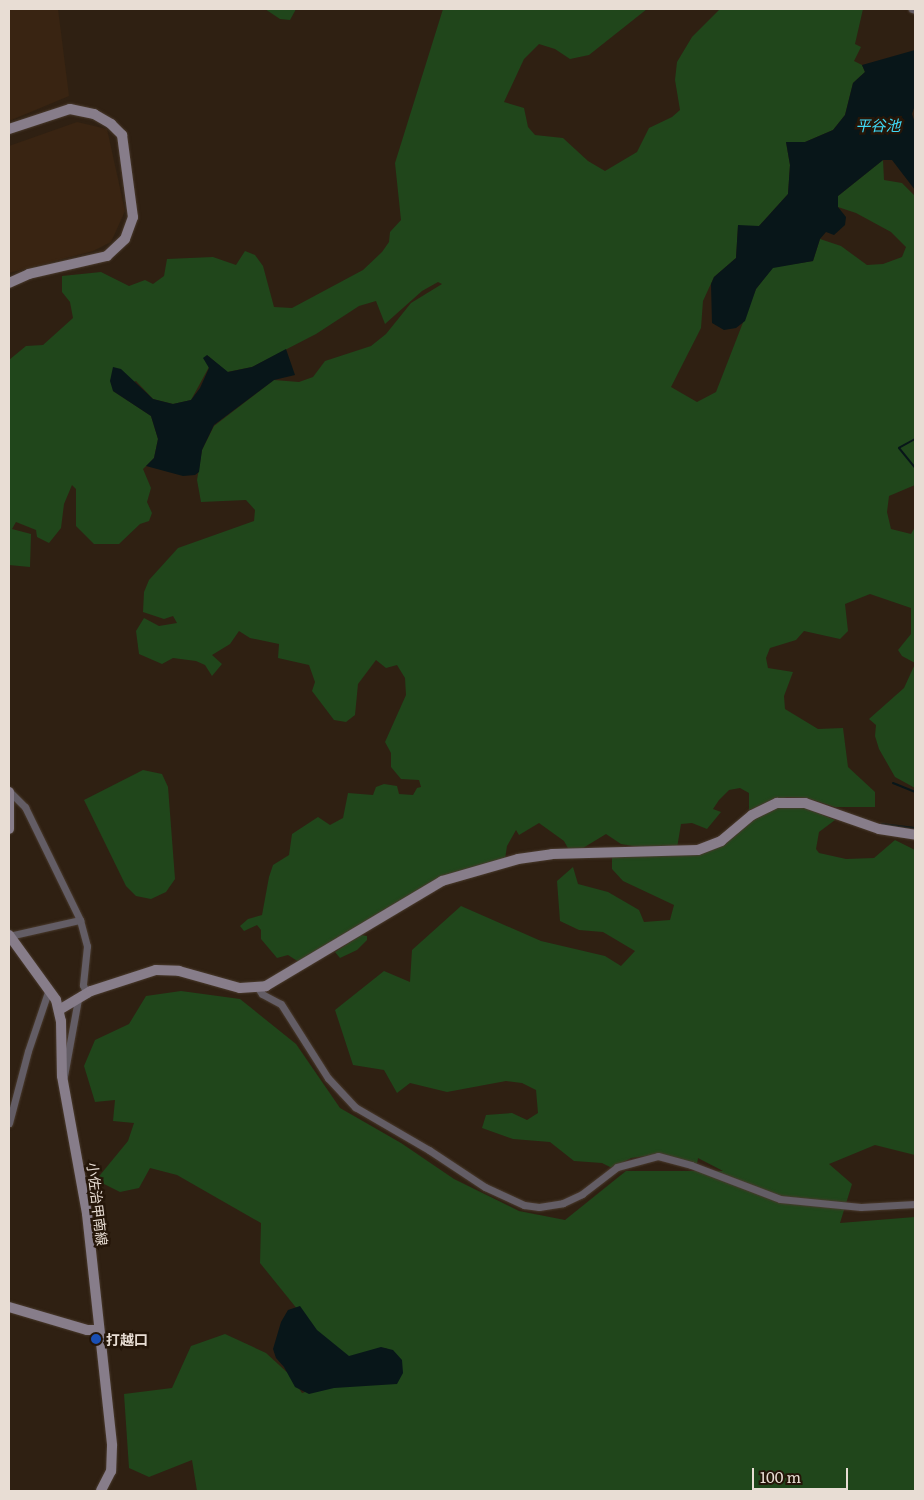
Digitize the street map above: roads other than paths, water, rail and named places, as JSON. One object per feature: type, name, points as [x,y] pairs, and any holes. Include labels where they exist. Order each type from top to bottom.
[{"type":"street","points":[[9,129],[70,109],[94,114],[111,124],[122,135],[134,217],[125,239],[107,256],[29,274],[9,283]]},
{"type":"street","points":[[9,791],[9,829]]},
{"type":"street","points":[[9,791],[25,807],[80,920],[86,946],[83,996],[65,1076],[62,1076]]},
{"type":"street","points":[[58,1010],[83,996],[156,970],[180,971],[240,988],[258,988],[274,982],[442,881],[518,859],[571,853],[698,850],[721,841],[764,807],[789,801],[819,807],[879,829],[915,835]]},
{"type":"street","points":[[9,935],[80,920]]},
{"type":"street","name":"小佐治甲南線","points":[[9,935],[49,989],[58,1010],[62,1076],[86,1204],[98,1330],[112,1446],[110,1471],[101,1491]]},
{"type":"street","points":[[258,988],[281,1004],[328,1078],[355,1107],[429,1150],[484,1187],[524,1205],[539,1207],[563,1204],[582,1194],[617,1167],[658,1156],[691,1164],[780,1199],[860,1207],[915,1204]]},
{"type":"street","points":[[9,1123],[28,1051],[49,989]]},
{"type":"street","points":[[9,1307],[87,1330],[98,1330]]},
{"type":"water","name":"平谷池","points":[[915,50],[915,105],[912,114],[915,123],[915,190],[892,160],[883,160],[838,196],[838,207],[846,217],[845,225],[834,235],[826,232],[820,239],[813,261],[773,268],[756,289],[745,321],[736,328],[724,330],[712,323],[711,284],[714,277],[736,258],[738,225],[759,226],[788,194],[790,165],[786,142],[805,142],[833,130],[845,115],[853,83],[865,72],[862,65]]},
{"type":"water","points":[[286,349],[295,375],[274,380],[214,425],[202,450],[199,472],[195,475],[183,476],[146,466],[154,458],[158,439],[151,416],[113,391],[110,381],[113,367],[121,369],[153,399],[173,404],[191,400],[200,388],[209,368],[203,358],[207,355],[228,372],[252,367]]},
{"type":"water","points":[[300,1306],[317,1330],[349,1356],[381,1347],[393,1350],[402,1360],[403,1373],[397,1384],[334,1388],[309,1394],[295,1387],[284,1367],[276,1358],[273,1349],[281,1322],[288,1310]]},
{"type":"waterway","points":[[915,439],[899,448],[915,468]]},
{"type":"waterway","points":[[893,783],[915,792]]},
{"type":"waterway","points":[[882,824],[915,828]]},
{"type":"place","name":"打越口","points":[[96,1339]]}]
